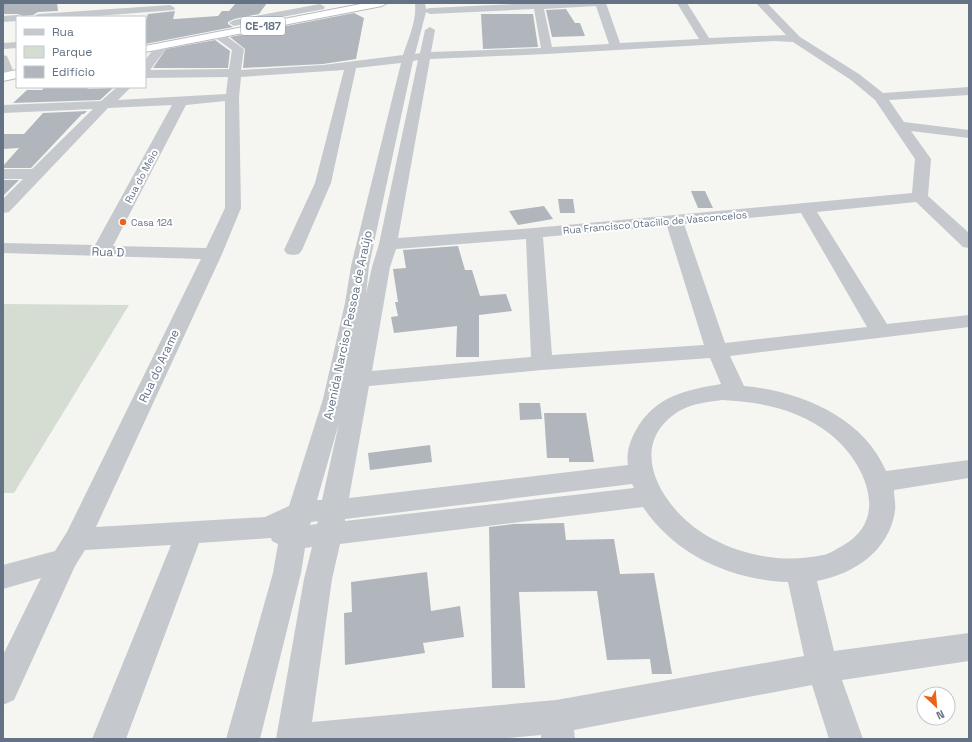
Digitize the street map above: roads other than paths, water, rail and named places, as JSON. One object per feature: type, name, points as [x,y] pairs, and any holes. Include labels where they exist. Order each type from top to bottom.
[{"type":"highway","name":"CE-187","points":[[146,49],[226,29],[258,27],[277,19],[382,3]]},
{"type":"street","points":[[258,27],[275,3]]},
{"type":"street","points":[[277,19],[286,3]]},
{"type":"street","points":[[427,6],[538,6],[601,3],[616,47]]},
{"type":"street","points":[[682,3],[706,42]]},
{"type":"street","points":[[761,3],[796,39],[855,77],[880,97],[923,159],[920,197],[969,243]]},
{"type":"street","name":"Avenida Narciso Pessoa de Araújo","points":[[294,739],[318,579],[332,522],[381,267],[388,244],[416,57],[421,11],[427,6]]},
{"type":"street","points":[[538,6],[546,51]]},
{"type":"street","points":[[226,29],[266,17],[277,19],[320,7]]},
{"type":"street","points":[[78,16],[170,8]]},
{"type":"street","points":[[3,19],[16,18]]},
{"type":"street","name":"Rua do Arame","points":[[3,689],[213,254],[233,208],[232,97],[238,49],[226,29]]},
{"type":"street","points":[[146,69],[323,69],[416,57],[774,38],[796,39]]},
{"type":"street","points":[[3,46],[16,45]]},
{"type":"street","points":[[146,69],[159,50],[158,46]]},
{"type":"street","name":"Avenida Narciso Pessoa de Araújo","points":[[243,739],[287,573],[293,538],[334,399],[355,303],[360,266],[416,57]]},
{"type":"street","points":[[3,59],[10,75]]},
{"type":"street","points":[[293,250],[323,184],[351,65]]},
{"type":"street","points":[[3,208],[105,104],[124,88]]},
{"type":"street","points":[[880,97],[969,92]]},
{"type":"street","points":[[6,111],[232,97]]},
{"type":"street","name":"Rua do Meio","points":[[101,251],[181,101]]},
{"type":"street","points":[[901,126],[969,134]]},
{"type":"street","points":[[3,174],[37,174]]},
{"type":"street","name":"Rua Francisco Otacilio de Vasconcelos","points":[[388,244],[534,233],[920,197]]},
{"type":"street","points":[[806,208],[881,332]]},
{"type":"street","points":[[674,220],[717,351],[736,392]]},
{"type":"street","points":[[534,233],[542,363]]},
{"type":"street","name":"Rua D","points":[[3,248],[213,254]]},
{"type":"street","points":[[360,379],[542,363],[717,351],[969,321]]},
{"type":"street","points":[[722,392],[754,393],[786,401],[817,414],[844,433],[866,456],[880,482],[884,507],[877,531],[860,551],[834,565],[800,571],[763,569],[727,558],[693,541],[667,520],[645,484],[639,469],[640,444],[650,423],[669,407],[693,396],[722,392]]},
{"type":"street","points":[[880,482],[969,469]]},
{"type":"street","points":[[268,528],[293,538],[332,522],[645,484]]},
{"type":"street","points":[[3,577],[71,550],[190,532],[268,528],[301,512],[332,522]]},
{"type":"street","points":[[109,739],[190,532]]},
{"type":"street","points":[[800,571],[822,668],[846,739]]},
{"type":"street","points":[[311,739],[557,728],[822,668],[969,647]]},
{"type":"place","name":"Casa 124","points":[[123,222]]}]
